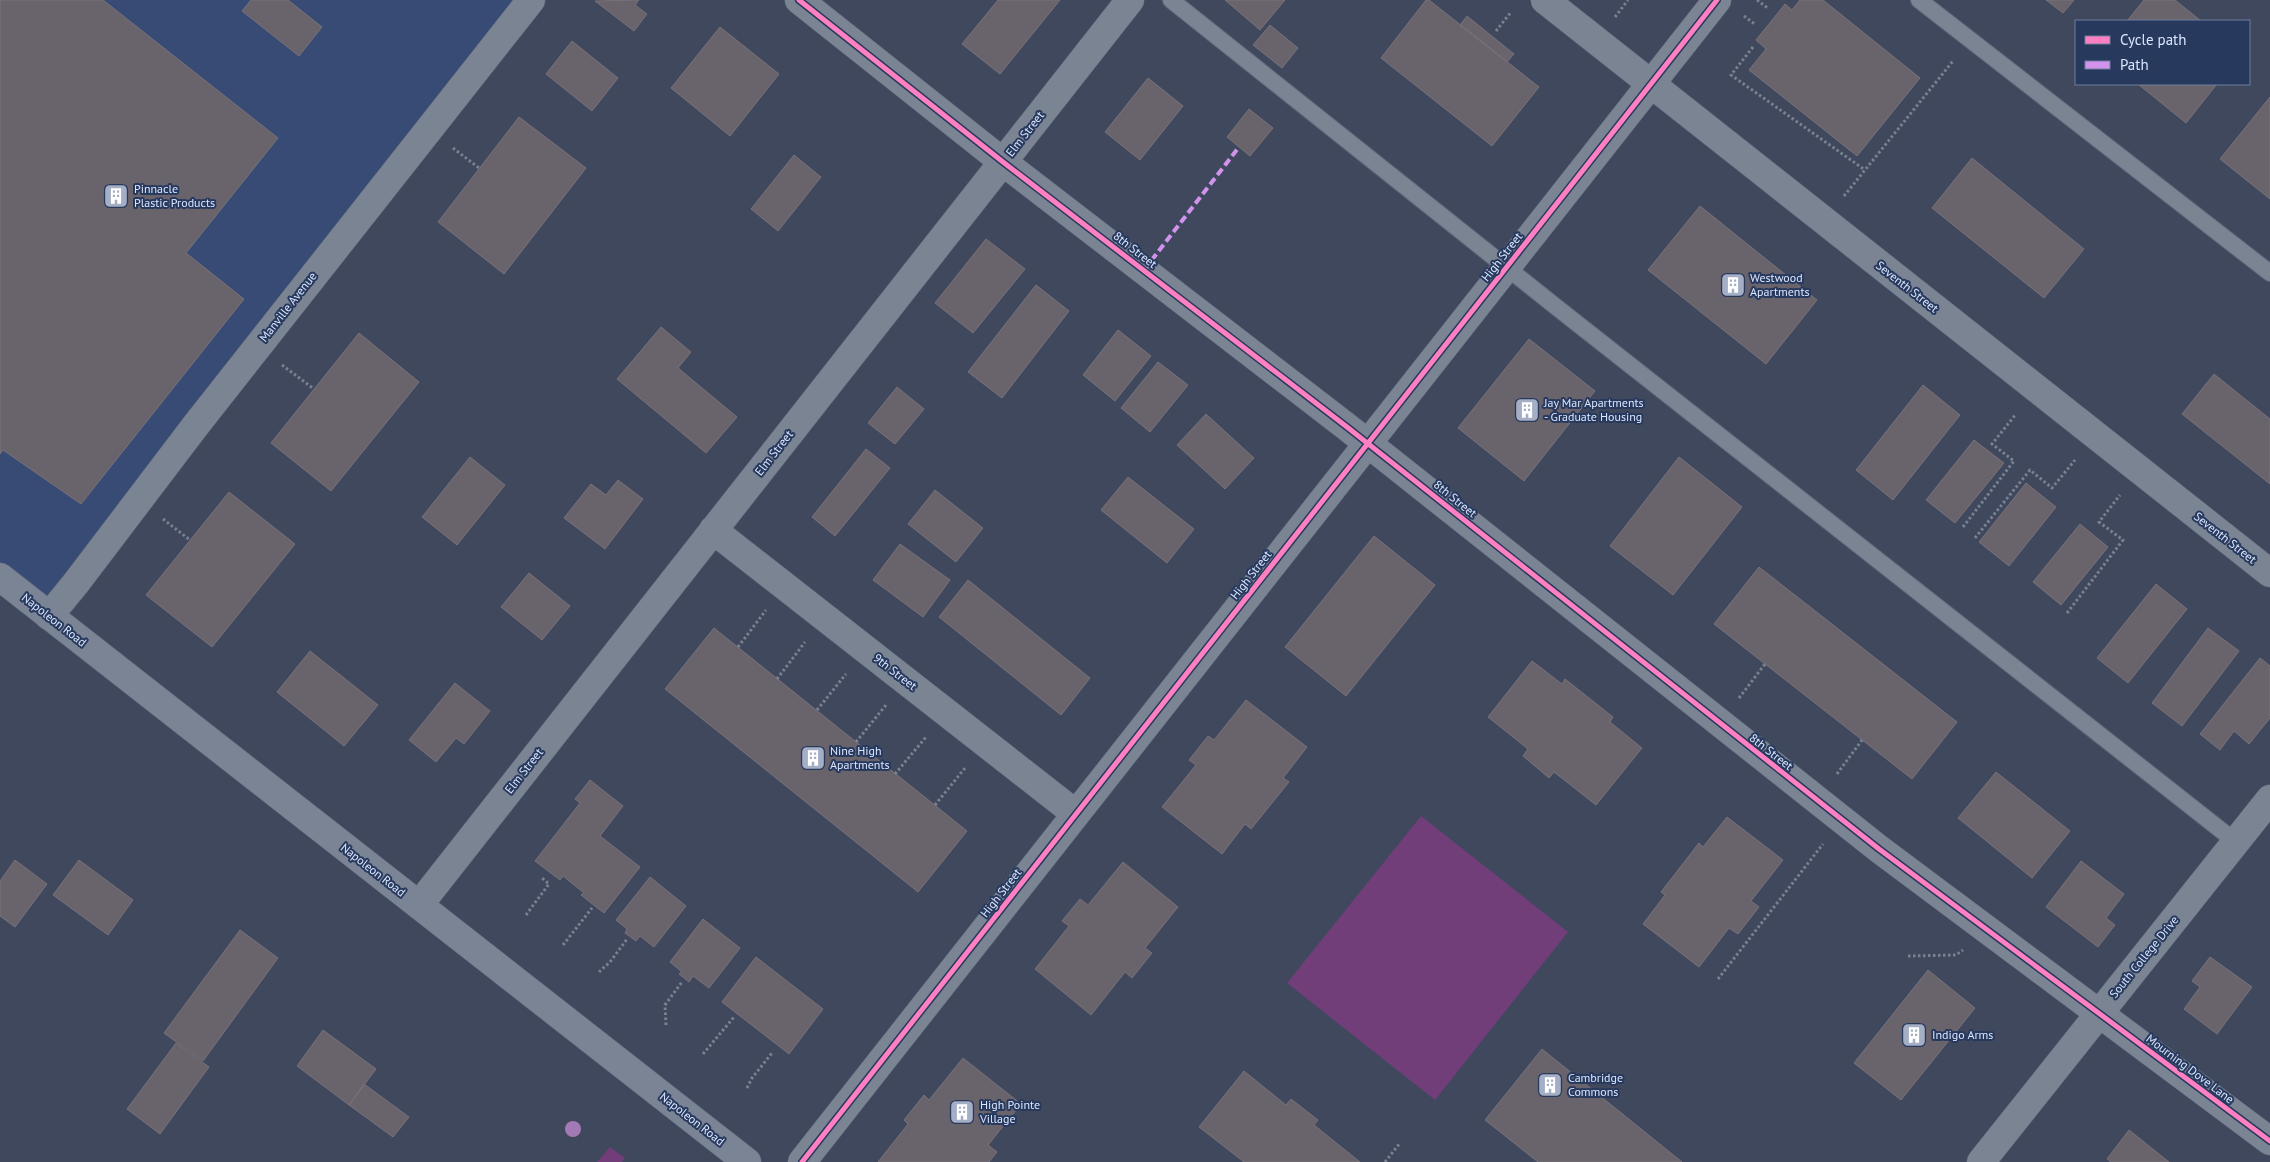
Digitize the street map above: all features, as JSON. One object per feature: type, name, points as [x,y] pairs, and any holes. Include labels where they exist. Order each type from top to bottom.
[{"type":"main road","name":"Napoleon Road","points":[[0,577],[747,1162]]},
{"type":"street","name":"Manville Avenue","points":[[49,616],[196,425],[530,0]]},
{"type":"street","name":"8th Street","points":[[799,0],[1003,162],[1368,443],[1879,849],[2099,1013]]},
{"type":"street","name":"Elm Street","points":[[419,905],[1130,0]]},
{"type":"street","name":"Seventh Street","points":[[1545,0],[2270,573]]},
{"type":"street","name":"High Street","points":[[802,1162],[1717,0]]},
{"type":"street","name":"9th Street","points":[[713,530],[1076,814]]},
{"type":"street","name":"South College Drive","points":[[1981,1162],[2270,799]]},
{"type":"street","name":"Mourning Dove Lane","points":[[2099,1013],[2270,1141]]},
{"type":"lane","points":[[1170,0],[2236,842]]},
{"type":"lane","points":[[1919,0],[2270,273]]},
{"type":"path","points":[[1613,19],[1628,0]]},
{"type":"path","points":[[1757,0],[1768,9]]},
{"type":"path","points":[[1496,31],[1511,12]]},
{"type":"path","points":[[1743,16],[1756,26]]},
{"type":"path","points":[[1842,198],[1970,40]]},
{"type":"path","points":[[1752,47],[1731,75],[1865,170]]},
{"type":"path","points":[[452,148],[479,168]]},
{"type":"path","points":[[282,364],[314,389]]},
{"type":"path","points":[[1963,527],[2014,461],[1992,444],[2019,410]]},
{"type":"path","points":[[1975,538],[2030,470],[2052,488],[2078,457]]},
{"type":"path","points":[[2066,613],[2123,540],[2099,522],[2122,492]]},
{"type":"path","points":[[161,517],[190,540]]},
{"type":"path","points":[[738,647],[768,608]]},
{"type":"path","points":[[777,679],[807,639]]},
{"type":"path","points":[[1738,698],[1765,664]]},
{"type":"path","points":[[816,710],[848,671]]},
{"type":"path","points":[[856,742],[888,703]]},
{"type":"path","points":[[896,774],[928,734]]},
{"type":"path","points":[[1836,774],[1862,740]]},
{"type":"path","points":[[935,805],[967,765]]},
{"type":"path","points":[[1718,979],[1826,840]]},
{"type":"path","points":[[526,915],[549,884],[541,877]]},
{"type":"path","points":[[563,945],[592,908]]},
{"type":"path","points":[[599,972],[610,962],[627,939]]},
{"type":"path","points":[[1908,956],[1956,955],[1968,947]]},
{"type":"path","points":[[666,1025],[665,1005],[682,982]]},
{"type":"path","points":[[703,1054],[734,1016]]},
{"type":"path","points":[[747,1088],[752,1078],[772,1053]]},
{"type":"path","points":[[1385,1162],[1400,1143]]},
{"type":"shaded area","points":[[0,0],[530,0],[49,616],[0,577]]},
{"type":"shaded area","points":[[1421,816],[1568,932],[1435,1100],[1287,983]]},
{"type":"shaded area","points":[[610,1147],[625,1158],[622,1162],[597,1162]]},
{"type":"building","name":"Pinnacle Plastic Products","points":[[0,0],[103,0],[278,138],[186,253],[244,299],[81,504],[3,450],[0,454]]},
{"type":"building","points":[[251,0],[288,0],[322,27],[299,56],[242,11]]},
{"type":"building","points":[[639,0],[635,5],[647,14],[634,31],[595,1]]},
{"type":"building","points":[[998,0],[1060,0],[1000,74],[962,44]]},
{"type":"building","points":[[1225,0],[1285,0],[1260,30]]},
{"type":"building","points":[[1426,0],[1429,0],[1539,87],[1492,146],[1381,58]]},
{"type":"building","points":[[1800,0],[1823,0],[1920,78],[1857,156],[1749,70],[1766,49],[1756,40],[1785,4],[1792,10]]},
{"type":"building","points":[[2046,0],[2074,0],[2063,13]]},
{"type":"building","points":[[2144,0],[2175,0],[2200,20],[2128,20]]},
{"type":"building","points":[[1467,16],[1514,54],[1507,62],[1460,25]]},
{"type":"building","points":[[1270,25],[1298,48],[1282,68],[1253,45]]},
{"type":"building","points":[[720,27],[779,74],[730,136],[671,88]]},
{"type":"building","points":[[572,41],[618,78],[592,111],[546,74]]},
{"type":"building","points":[[1148,78],[1183,106],[1140,160],[1105,132]]},
{"type":"building","points":[[2139,85],[2216,85],[2186,123]]},
{"type":"building","points":[[2270,97],[2270,199],[2220,159]]},
{"type":"building","points":[[1249,109],[1273,128],[1250,156],[1227,137]]},
{"type":"building","points":[[519,117],[586,168],[504,274],[438,222]]},
{"type":"building","points":[[794,155],[821,177],[778,231],[751,209]]},
{"type":"building","points":[[1972,158],[2084,249],[2044,298],[1932,208]]},
{"type":"building","name":"Westwood Apartments","points":[[1700,206],[1817,300],[1766,364],[1648,270]]},
{"type":"building","points":[[986,239],[1025,269],[973,333],[935,303]]},
{"type":"building","points":[[1036,285],[1069,311],[1002,398],[968,372]]},
{"type":"building","points":[[661,327],[691,352],[678,368],[737,417],[706,453],[617,379]]},
{"type":"building","points":[[1118,330],[1151,356],[1115,401],[1083,375]]},
{"type":"building","points":[[359,333],[419,382],[331,491],[271,443]]},
{"type":"building","name":"Jay Mar Apartments - Graduate Housing","points":[[1529,339],[1595,391],[1524,481],[1458,428]]},
{"type":"building","points":[[1158,362],[1188,385],[1150,432],[1121,408]]},
{"type":"building","points":[[2214,374],[2270,419],[2270,484],[2182,414]]},
{"type":"building","points":[[1923,385],[1960,415],[1893,500],[1856,470]]},
{"type":"building","points":[[897,387],[924,409],[895,444],[868,423]]},
{"type":"building","points":[[1206,414],[1254,458],[1225,489],[1177,445]]},
{"type":"building","points":[[1974,440],[2004,463],[1955,523],[1926,500]]},
{"type":"building","points":[[866,449],[890,468],[835,536],[812,517]]},
{"type":"building","points":[[470,457],[505,485],[457,545],[422,517]]},
{"type":"building","points":[[1679,457],[1742,507],[1673,595],[1610,546]]},
{"type":"building","points":[[1128,477],[1194,529],[1167,563],[1101,510]]},
{"type":"building","points":[[618,480],[643,499],[605,549],[564,518],[591,484],[606,495]]},
{"type":"building","points":[[2026,483],[2056,507],[2009,566],[1979,542]]},
{"type":"building","points":[[935,490],[983,528],[956,562],[908,524]]},
{"type":"building","points":[[229,492],[295,544],[212,647],[146,595]]},
{"type":"building","points":[[2080,524],[2108,547],[2061,605],[2033,582]]},
{"type":"building","points":[[1374,536],[1435,585],[1346,696],[1285,647]]},
{"type":"building","points":[[900,544],[950,580],[923,617],[873,580]]},
{"type":"building","points":[[1759,567],[1957,722],[1912,779],[1714,624]]},
{"type":"building","points":[[529,573],[570,606],[542,640],[501,607]]},
{"type":"building","points":[[968,580],[1090,678],[1061,715],[939,617]]},
{"type":"building","points":[[2156,584],[2187,609],[2128,683],[2097,658]]},
{"type":"building","name":"Nine High Apartments","points":[[714,628],[967,831],[918,892],[665,689]]},
{"type":"building","points":[[2208,628],[2239,651],[2182,726],[2152,703]]},
{"type":"building","points":[[310,651],[378,705],[344,746],[277,692]]},
{"type":"building","points":[[2260,658],[2270,666],[2270,718],[2249,744],[2234,731],[2220,750],[2200,734]]},
{"type":"building","points":[[1532,661],[1562,684],[1565,679],[1613,717],[1610,722],[1642,748],[1596,805],[1554,772],[1549,778],[1523,756],[1528,749],[1488,717]]},
{"type":"building","points":[[455,683],[490,711],[464,744],[456,738],[436,762],[409,740]]},
{"type":"building","points":[[1246,700],[1307,747],[1283,778],[1289,782],[1251,829],[1245,824],[1222,854],[1162,807],[1196,765],[1189,760],[1208,736],[1214,740]]},
{"type":"building","points":[[1996,772],[2070,831],[2032,878],[1958,818]]},
{"type":"building","points":[[590,780],[623,806],[600,836],[640,867],[604,913],[581,895],[584,893],[563,876],[560,880],[535,861],[580,803],[575,799]]},
{"type":"building","points":[[1727,817],[1783,860],[1751,901],[1759,907],[1738,934],[1729,928],[1699,967],[1643,924],[1665,895],[1661,892],[1699,843],[1703,847]]},
{"type":"building","points":[[15,860],[47,884],[15,927],[0,916],[0,881]]},
{"type":"building","points":[[79,860],[133,900],[108,935],[53,895]]},
{"type":"building","points":[[2081,861],[2124,894],[2106,918],[2115,925],[2098,947],[2046,907]]},
{"type":"building","points":[[1123,862],[1178,907],[1145,948],[1152,953],[1132,978],[1125,972],[1091,1015],[1035,969],[1069,926],[1062,921],[1080,899],[1088,905]]},
{"type":"building","points":[[650,877],[686,906],[654,947],[640,936],[636,941],[625,933],[627,929],[616,920]]},
{"type":"building","points":[[703,919],[740,948],[709,988],[693,976],[689,982],[679,974],[682,972],[670,962]]},
{"type":"building","points":[[240,930],[278,958],[203,1061],[164,1033]]},
{"type":"building","points":[[756,957],[823,1009],[789,1054],[722,1002]]},
{"type":"building","points":[[2210,957],[2252,987],[2217,1034],[2184,1009],[2200,987],[2192,981]]},
{"type":"building","name":"Indigo Arms","points":[[1928,970],[1975,1008],[1901,1100],[1854,1063]]},
{"type":"building","points":[[323,1030],[376,1069],[349,1105],[297,1066]]},
{"type":"building","points":[[176,1043],[209,1067],[160,1134],[127,1109]]},
{"type":"building","name":"Cambridge Commons","points":[[1542,1049],[1682,1162],[1538,1162],[1485,1120]]},
{"type":"building","name":"High Pointe Village","points":[[963,1058],[1021,1104],[988,1145],[997,1152],[989,1162],[878,1162],[908,1124],[904,1120],[924,1095],[929,1100]]},
{"type":"building","points":[[1244,1071],[1286,1105],[1291,1099],[1318,1120],[1314,1125],[1360,1162],[1244,1162],[1199,1127]]},
{"type":"building","points":[[364,1084],[409,1117],[393,1137],[349,1105]]},
{"type":"building","points":[[2129,1130],[2169,1162],[2111,1162],[2107,1159]]},
{"type":"marked path","points":[[1144,270],[1239,147]]},
{"type":"cycle path","points":[[799,0],[1003,162],[1347,427],[1879,849],[2270,1141]]},
{"type":"cycle path","points":[[802,1162],[1717,0]]},
{"type":"place","name":"Pinnacle Plastic Products","points":[[116,196]]},
{"type":"place","name":"Westwood Apartments","points":[[1733,285]]},
{"type":"place","name":"Jay Mar Apartments - Graduate Housing","points":[[1527,410]]},
{"type":"place","name":"Nine High Apartments","points":[[813,758]]},
{"type":"place","name":"Indigo Arms","points":[[1914,1035]]},
{"type":"place","name":"Cambridge Commons","points":[[1550,1085]]},
{"type":"place","name":"High Pointe Village","points":[[962,1112]]}]
